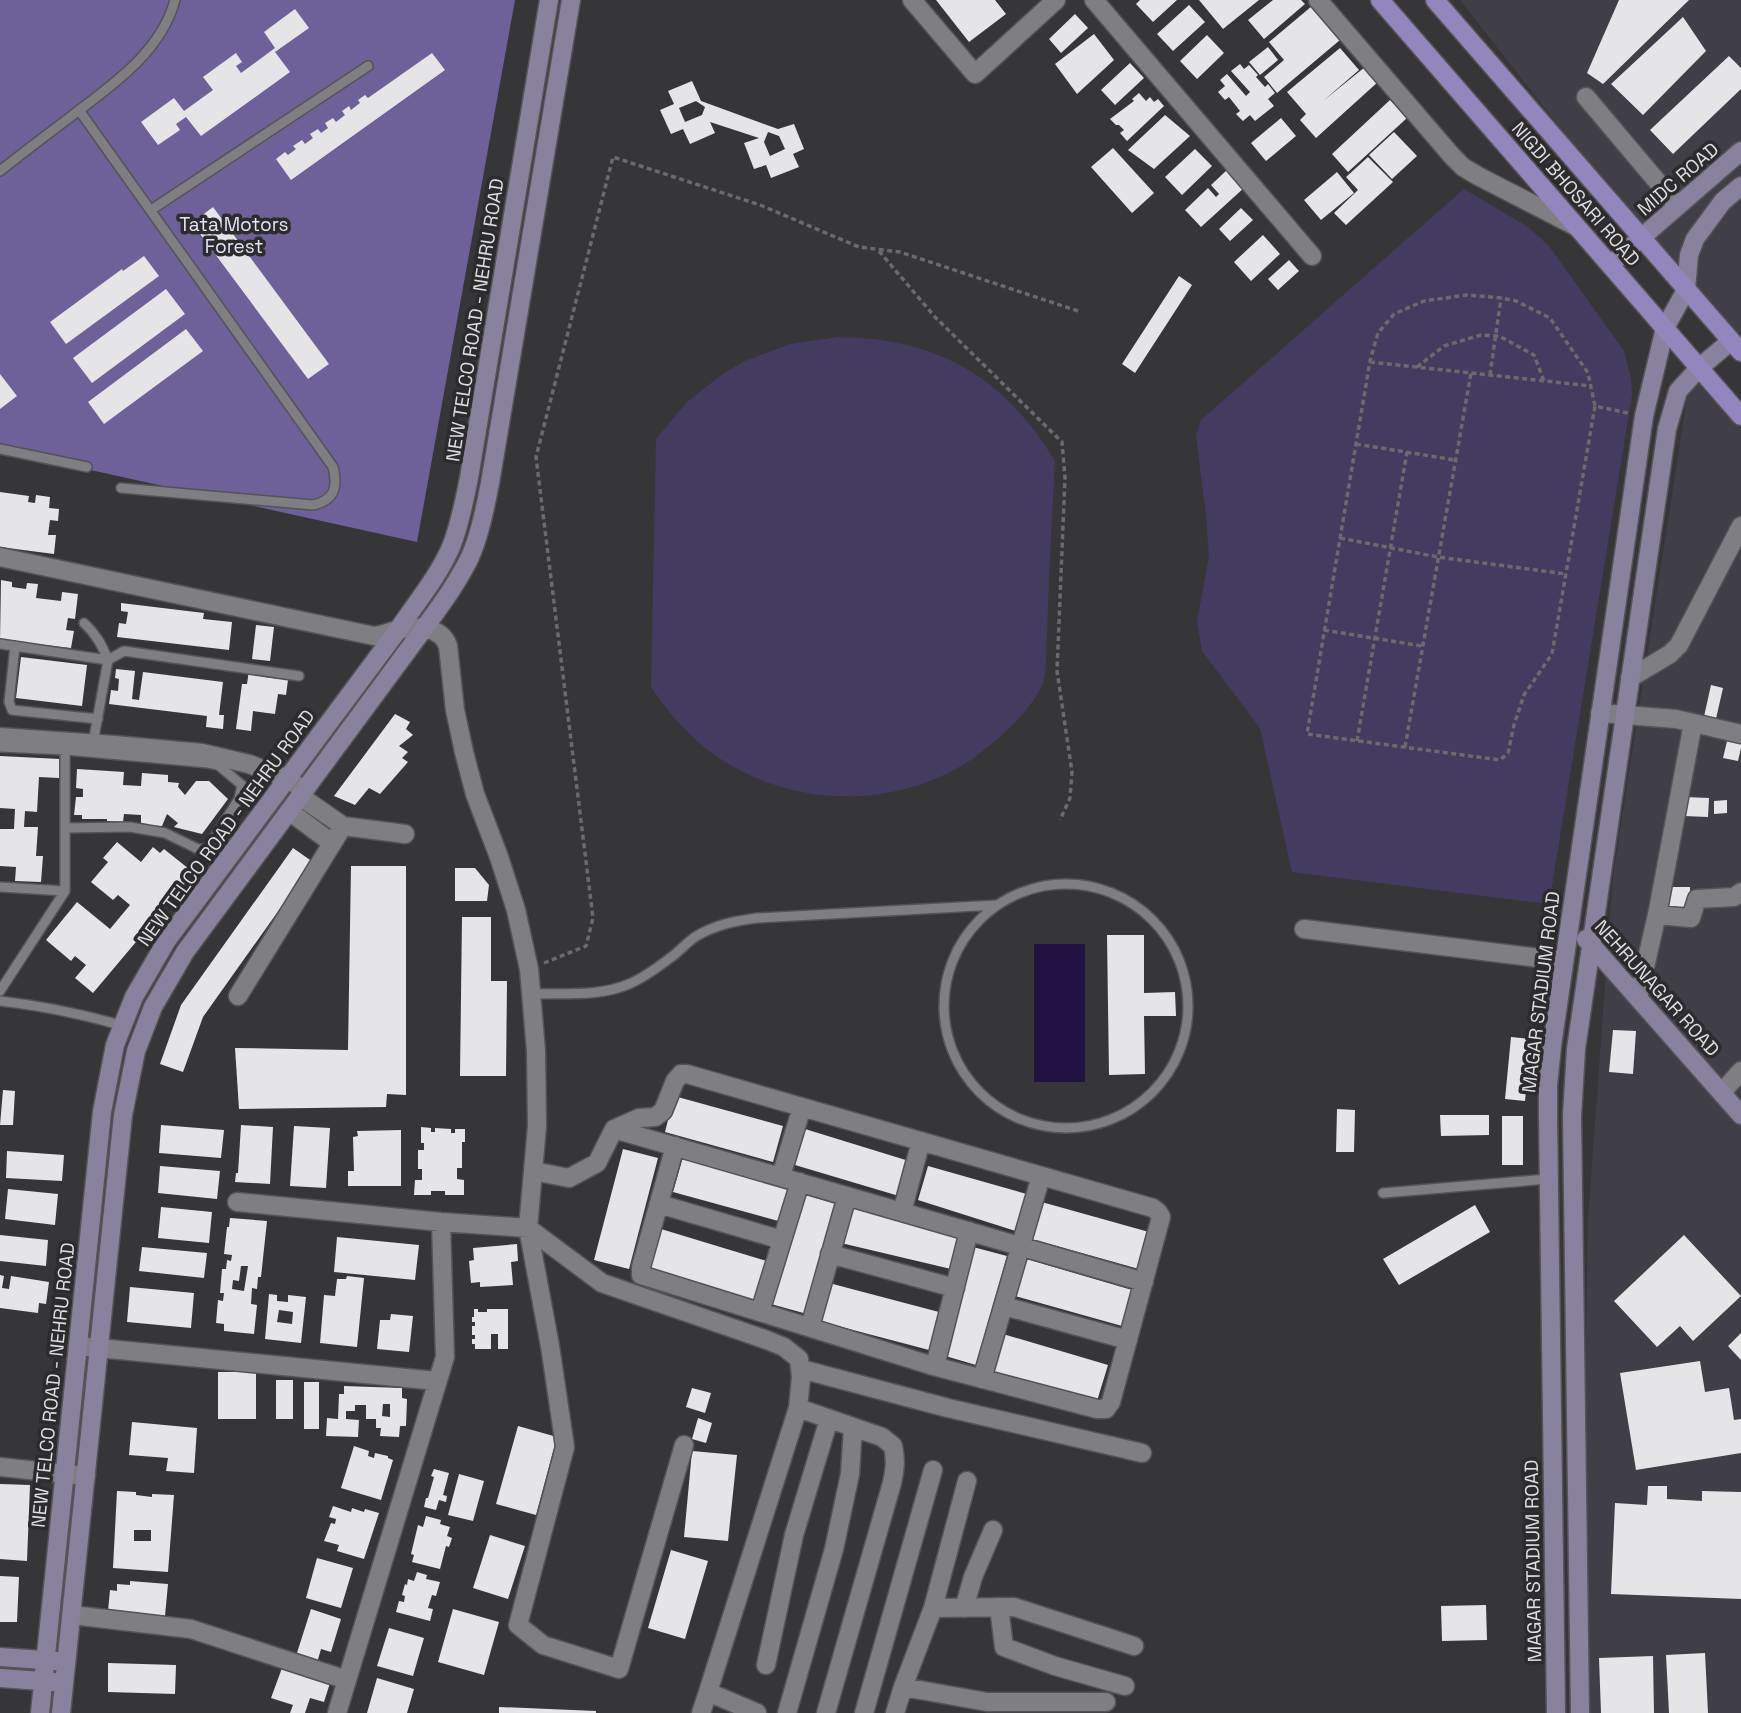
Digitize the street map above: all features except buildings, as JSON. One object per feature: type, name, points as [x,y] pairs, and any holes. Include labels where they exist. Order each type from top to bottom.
[{"type":"main road","name":"NIGDI BHOSARI ROAD","points":[[1380,0],[1741,416]]},
{"type":"main road","name":"NIGDI BHOSARI ROAD","points":[[1435,0],[1736,346]]},
{"type":"street","name":"NEW TELCO ROAD - NEHRU ROAD","points":[[40,1713],[102,1112],[115,1045],[134,997],[167,940],[398,630],[450,549],[469,478],[549,0]]},
{"type":"street","name":"NEW TELCO ROAD - NEHRU ROAD","points":[[61,1713],[123,1115],[136,1051],[153,1007],[185,952],[451,591],[469,558],[480,530],[490,483],[570,0]]},
{"type":"street","points":[[912,0],[975,74],[1056,0]]},
{"type":"street","points":[[1094,0],[1312,256]]},
{"type":"street","points":[[1318,0],[1463,167],[1577,227]]},
{"type":"street","points":[[1586,97],[1677,205]]},
{"type":"street","name":"MIDC ROAD","points":[[1610,265],[1741,151]]},
{"type":"street","points":[[1686,290],[1689,255],[1695,239],[1723,201],[1741,186]]},
{"type":"street","name":"MAGAR STADIUM ROAD","points":[[1556,1713],[1548,1085],[1644,415],[1665,328],[1686,290]]},
{"type":"street","points":[[1580,1713],[1572,1116],[1576,1049],[1667,429],[1678,391],[1699,368],[1736,346]]},
{"type":"street","points":[[1630,677],[1670,654],[1679,645],[1741,526]]},
{"type":"street","points":[[0,557],[374,636],[425,627],[446,639],[455,710],[464,752],[475,794],[516,910],[532,994],[537,1126],[528,1228],[565,1447],[518,1625],[543,1645],[619,1669],[684,1446]]},
{"type":"street","points":[[1601,713],[1676,719],[1741,734]]},
{"type":"street","points":[[1638,998],[1657,915],[1693,723]]},
{"type":"street","points":[[0,737],[202,753],[249,764],[286,778],[343,826],[405,834]]},
{"type":"street","points":[[289,811],[332,843]]},
{"type":"street","points":[[238,996],[343,826]]},
{"type":"street","points":[[1657,915],[1691,918],[1697,899],[1734,897],[1741,892]]},
{"type":"street","name":"NEHRUNAGAR ROAD","points":[[1570,921],[1741,1115]]},
{"type":"street","points":[[1304,929],[1564,961]]},
{"type":"street","points":[[122,1026],[143,1033]]},
{"type":"street","points":[[1722,1093],[1741,1071]]},
{"type":"street","points":[[533,1171],[569,1178],[597,1163],[614,1129],[639,1118],[655,1117],[663,1111],[675,1081],[681,1074],[687,1074],[1153,1208],[1161,1217],[1111,1402],[1106,1409],[1097,1409],[982,1379],[642,1275],[641,1267],[675,1146]]},
{"type":"street","points":[[781,1176],[802,1107]]},
{"type":"street","points":[[614,1129],[1143,1282]]},
{"type":"street","points":[[902,1212],[921,1141]]},
{"type":"street","points":[[982,1379],[1041,1176]]},
{"type":"street","points":[[760,1312],[800,1182]]},
{"type":"street","points":[[810,1327],[847,1196]]},
{"type":"street","points":[[237,1202],[528,1228],[602,1283],[767,1340],[784,1347],[799,1359],[801,1369],[798,1408],[701,1713]]},
{"type":"street","points":[[659,1203],[782,1240]]},
{"type":"street","points":[[337,1713],[445,1357],[441,1222]]},
{"type":"street","points":[[934,1366],[970,1231]]},
{"type":"street","points":[[830,1254],[955,1288]]},
{"type":"street","points":[[1004,1306],[1128,1340]]},
{"type":"street","points":[[78,1346],[437,1381]]},
{"type":"street","points":[[801,1369],[948,1408],[1142,1453]]},
{"type":"street","points":[[798,1408],[888,1441],[894,1446],[896,1465],[826,1713]]},
{"type":"street","points":[[766,1665],[794,1535],[829,1419]]},
{"type":"street","points":[[787,1713],[834,1549],[850,1474],[853,1427]]},
{"type":"street","points":[[0,1467],[86,1476]]},
{"type":"street","points":[[864,1713],[933,1470]]},
{"type":"street","points":[[895,1713],[933,1608],[967,1482]]},
{"type":"street","points":[[964,1608],[973,1577],[993,1530]]},
{"type":"street","points":[[999,1607],[1004,1647],[1055,1666],[1125,1686]]},
{"type":"street","points":[[933,1608],[1014,1607],[1134,1646]]},
{"type":"street","points":[[72,1615],[191,1629],[347,1680]]},
{"type":"street","points":[[0,1657],[67,1662]]},
{"type":"street","points":[[0,1678],[65,1683]]},
{"type":"street","points":[[903,1687],[987,1702],[1106,1702]]},
{"type":"street","points":[[708,1692],[757,1713]]},
{"type":"lane","points":[[0,171],[127,73],[152,46],[171,15],[175,0]]},
{"type":"lane","points":[[151,210],[368,66]]},
{"type":"lane","points":[[79,110],[333,467],[337,483],[333,493],[322,503],[313,505],[121,488]]},
{"type":"lane","points":[[0,449],[87,467]]},
{"type":"lane","points":[[84,623],[101,643],[108,660],[93,743]]},
{"type":"lane","points":[[0,644],[108,660],[124,651],[299,676]]},
{"type":"lane","points":[[15,646],[9,702],[12,710],[98,719]]},
{"type":"lane","points":[[0,747],[208,763],[218,765],[242,785],[239,799],[207,849],[198,849],[164,834],[130,827],[65,828]]},
{"type":"lane","points":[[0,990],[65,891],[65,750]]},
{"type":"lane","points":[[532,994],[603,992],[628,984],[671,957],[694,937],[730,922],[757,918],[997,905],[1037,888],[1080,885],[1102,890],[1141,909],[1170,941],[1186,982],[1189,1003],[1187,1025],[1173,1066],[1145,1099],[1127,1112],[1107,1121],[1085,1126],[1042,1125],[1001,1109],[984,1096],[957,1061],[945,1019],[944,997],[948,976],[966,936],[997,905]]},
{"type":"lane","points":[[0,887],[65,891]]},
{"type":"lane","points":[[0,1001],[54,1009],[122,1026]]},
{"type":"lane","points":[[1383,1193],[1548,1179]]},
{"type":"path","points":[[529,969],[586,946],[593,918],[536,457],[613,157],[760,205],[859,247],[900,253],[1081,312]]},
{"type":"path","points":[[878,250],[935,317],[1062,442],[1065,478],[1057,671],[1072,772],[1070,798],[1060,820]]},
{"type":"path","points":[[1467,295],[1501,298],[1516,301],[1550,318],[1588,373],[1595,406],[1552,654],[1524,695],[1508,753],[1500,760],[1307,734],[1370,362],[1378,333],[1394,314],[1424,301],[1467,295]]},
{"type":"path","points":[[1490,375],[1501,298]]},
{"type":"path","points":[[1418,367],[1444,346],[1481,335],[1499,336],[1534,355],[1544,381]]},
{"type":"path","points":[[1370,362],[1591,386]]},
{"type":"path","points":[[1405,747],[1471,373]]},
{"type":"path","points":[[1595,406],[1644,415]]},
{"type":"path","points":[[1356,444],[1455,460]]},
{"type":"path","points":[[1357,741],[1407,452]]},
{"type":"path","points":[[1340,537],[1438,557],[1566,573]]},
{"type":"path","points":[[1324,630],[1422,646]]},
{"type":"shaded area","points":[[1460,0],[1741,0],[1741,351],[1691,294]]},
{"type":"shaded area","points":[[1464,189],[1528,227],[1549,246],[1624,351],[1631,379],[1632,395],[1549,904],[1292,872],[1260,728],[1202,651],[1197,621],[1209,557],[1196,436],[1201,420]]},
{"type":"shaded area","points":[[838,337],[873,339],[906,345],[936,354],[964,368],[990,385],[1013,406],[1035,431],[1055,461],[1046,665],[1038,693],[1023,714],[994,742],[944,775],[912,787],[878,794],[843,796],[808,793],[775,785],[742,771],[694,739],[651,687],[656,439],[687,402],[724,373],[745,361],[790,344]]},
{"type":"shaded area","points":[[1691,372],[1741,429],[1741,1713],[1579,1713],[1588,1219],[1613,876]]},
{"type":"shaded area","points":[[1034,944],[1085,944],[1085,1082],[1034,1082]]},
{"type":"green space","name":"Tata Motors Forest","points":[[0,0],[515,0],[417,542],[0,450]]}]
